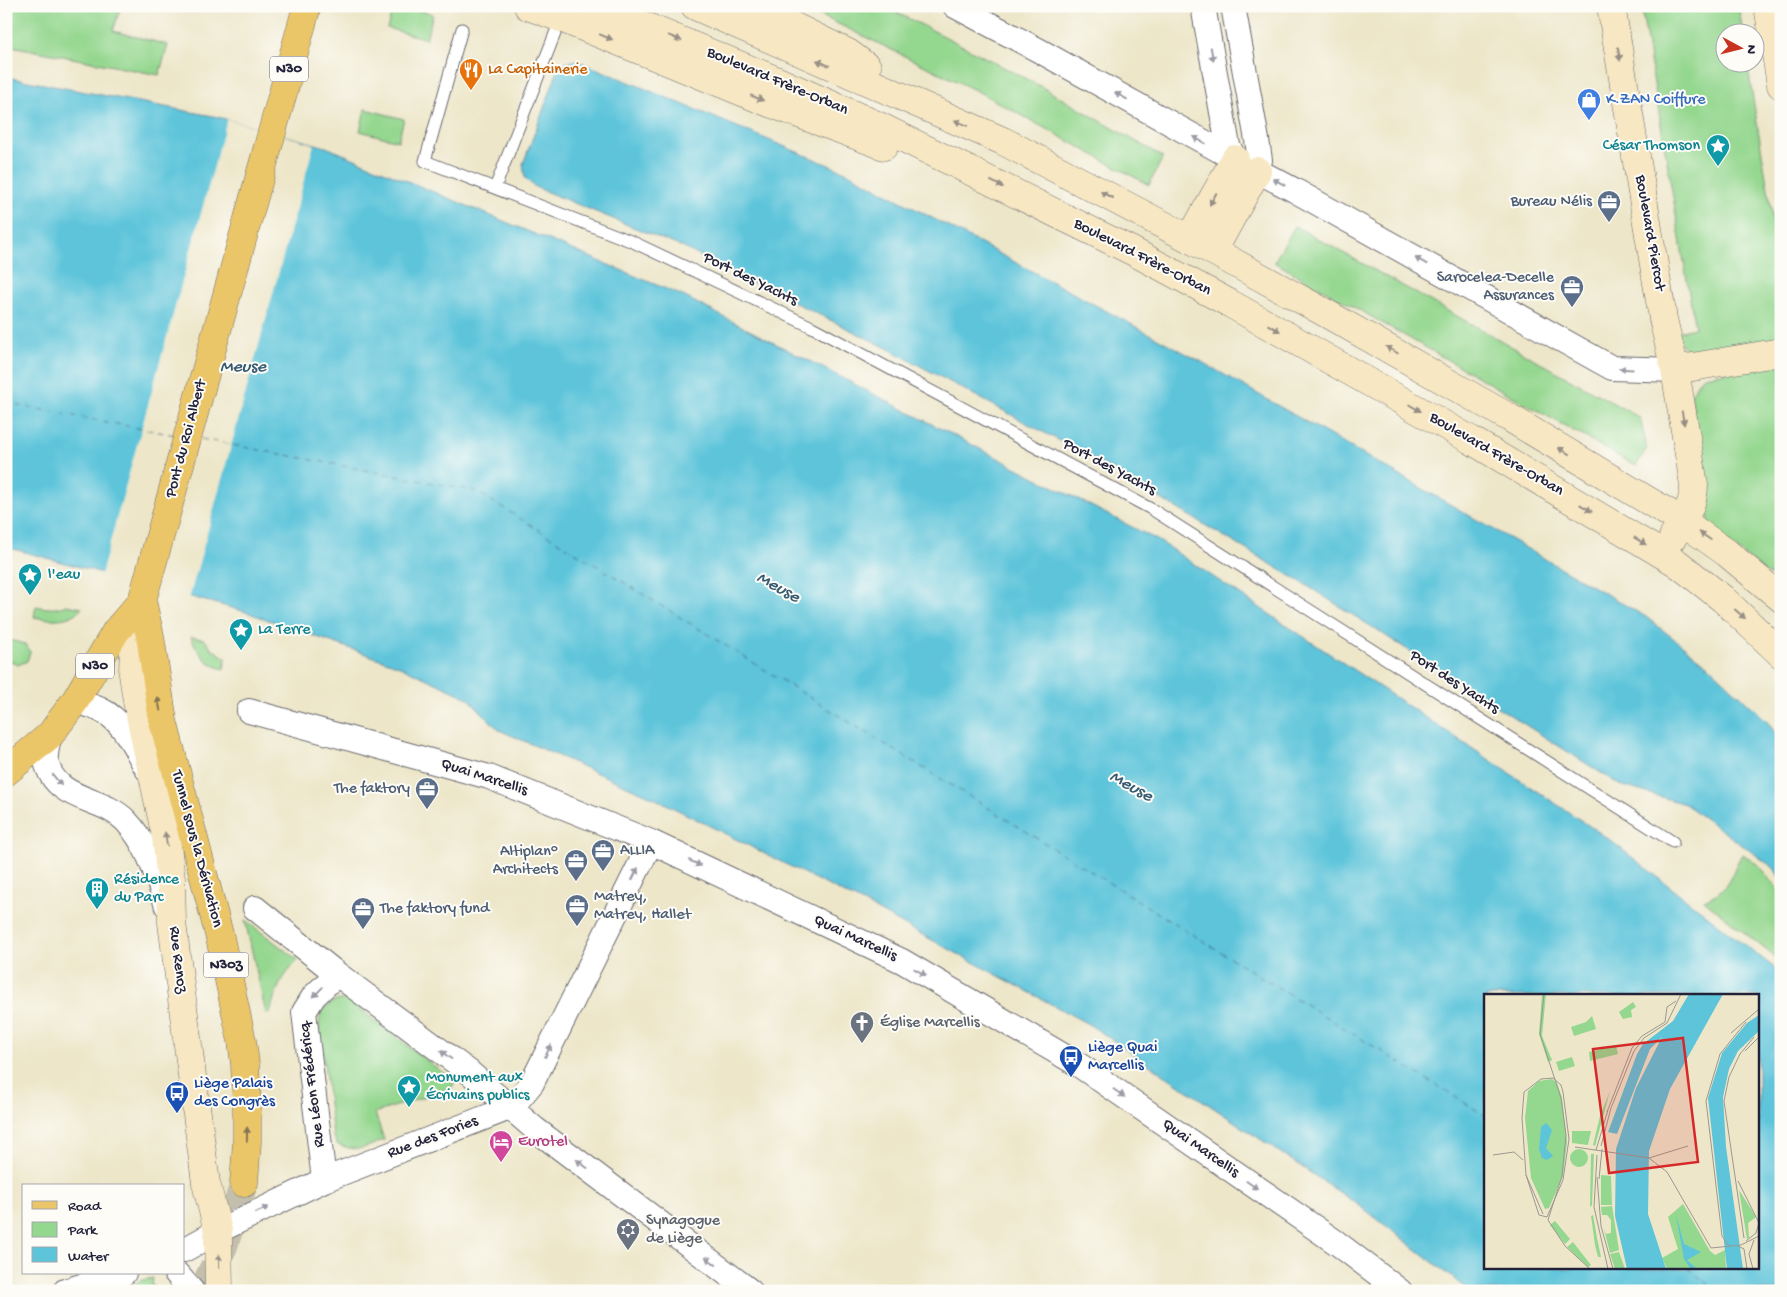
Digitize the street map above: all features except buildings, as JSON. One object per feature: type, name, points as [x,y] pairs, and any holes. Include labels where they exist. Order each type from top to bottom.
[{"type":"main road","name":"Pont du Roi Albert","points":[[144,595],[307,6]]},
{"type":"main road","points":[[528,6],[829,126],[908,155],[953,162]]},
{"type":"main road","name":"Boulevard Frère-Orban","points":[[597,6],[879,126],[1132,251],[1240,309],[1472,440],[1663,555],[1703,583],[1747,621],[1781,654]]},
{"type":"main road","points":[[695,6],[1003,141],[1202,245],[1510,418],[1682,521],[1727,552],[1781,598]]},
{"type":"main road","points":[[752,6],[863,62],[900,96]]},
{"type":"main road","name":"Boulevard Piercot","points":[[1610,6],[1663,319],[1675,370],[1694,485],[1694,497],[1663,555]]},
{"type":"main road","points":[[1768,6],[1781,85]]},
{"type":"main road","points":[[1202,245],[1246,165]]},
{"type":"main road","points":[[1675,370],[1781,352]]},
{"type":"main road","name":"N30","points":[[6,772],[50,735],[75,701],[116,631],[144,595]]},
{"type":"main road","name":"Rue Renoz","points":[[144,595],[134,641],[133,674],[166,837],[170,871],[172,923],[206,1183],[218,1231],[219,1291]]},
{"type":"main road","name":"Tunnel sous la Dérivation","points":[[144,595],[162,721],[220,938],[242,1041],[247,1108],[244,1183]]},
{"type":"street","points":[[955,6],[1040,51],[1612,368],[1675,370]]},
{"type":"street","points":[[1203,6],[1228,146],[1246,165]]},
{"type":"street","points":[[1233,6],[1260,160],[1246,165]]},
{"type":"street","points":[[1220,102],[1248,97]]},
{"type":"street","points":[[75,701],[102,710],[127,733],[154,784]]},
{"type":"street","name":"Quai Marcellis","points":[[248,711],[489,777],[651,842],[902,961],[1079,1065],[1337,1243],[1400,1291]]},
{"type":"street","points":[[50,735],[46,760],[52,777],[75,796],[113,811],[125,820],[144,843],[172,923]]},
{"type":"street","points":[[512,1108],[532,1083],[651,842]]},
{"type":"street","points":[[255,908],[337,974],[469,1072],[535,1128],[750,1291]]},
{"type":"street","name":"Rue Léon Frédéricq","points":[[324,1180],[304,1012],[314,996],[337,974]]},
{"type":"street","name":"Rue des Fories","points":[[185,1249],[218,1231],[324,1180],[512,1108]]},
{"type":"street","points":[[65,1291],[121,1274]]},
{"type":"street","points":[[177,1274],[192,1291]]},
{"type":"lane","points":[[495,188],[561,18]]},
{"type":"lane","name":"Port des Yachts","points":[[462,29],[425,161],[633,242],[812,327],[1153,510],[1673,842]]},
{"type":"green space","points":[[6,6],[121,6],[113,31],[168,45],[159,75],[6,45]]},
{"type":"green space","points":[[394,6],[433,14],[426,39],[387,28]]},
{"type":"green space","points":[[801,6],[883,6],[1040,86],[1163,157],[1149,185],[977,91]]},
{"type":"green space","points":[[1641,6],[1738,6],[1741,22],[1714,22],[1714,72],[1748,72],[1781,267],[1781,341],[1692,354],[1684,347],[1676,332],[1695,328]]},
{"type":"green space","points":[[365,109],[404,119],[398,141],[360,131]]},
{"type":"green space","points":[[1295,226],[1640,418],[1647,448],[1636,466],[1274,262]]},
{"type":"green space","points":[[1781,362],[1781,584],[1710,528],[1691,395],[1699,380],[1704,376]]},
{"type":"green space","points":[[66,605],[82,608],[77,613],[66,618],[46,619],[34,617],[36,606],[55,608]]},
{"type":"green space","points":[[191,637],[204,639],[212,649],[226,658],[224,669],[213,665],[203,657]]},
{"type":"green space","points":[[6,639],[25,644],[30,652],[27,661],[18,665],[6,659]]},
{"type":"green space","points":[[1742,854],[1758,865],[1781,894],[1781,962],[1704,900],[1713,896],[1725,886]]},
{"type":"green space","points":[[245,920],[298,960],[283,979],[277,990],[270,1013],[266,1014]]},
{"type":"green space","points":[[338,1000],[348,1000],[455,1082],[451,1088],[375,1113],[384,1140],[356,1149],[337,1144],[333,1135],[319,1024],[324,1009]]},
{"type":"green space","points":[[153,1278],[152,1286],[166,1291],[127,1291],[139,1281]]},
{"type":"water","points":[[576,60],[848,173],[1202,362],[1646,617],[1709,666],[1766,720],[1781,741],[1781,880],[1774,868],[1685,804],[1620,785],[1306,585],[1097,461],[885,347],[684,248],[535,187],[525,178],[523,164],[560,65]]},
{"type":"water","name":"Meuse","points":[[6,77],[218,117],[326,147],[683,296],[1159,541],[1606,837],[1781,973],[1781,1291],[1470,1291],[1363,1208],[1090,1025],[867,905],[652,797],[499,730],[468,698],[397,665],[243,611],[6,547]]},
{"type":"pier","points":[[227,119],[314,144],[189,599],[101,575]]},
{"type":"ferry route","points":[[6,403],[175,435]]},
{"type":"ferry route","points":[[201,439],[476,491],[1484,1115]]},
{"type":"ferry route","points":[[1691,1270],[1717,1291]]},
{"type":"tunnel","points":[[202,1291],[224,1246],[244,1183]]},
{"type":"place","name":"La Capitainerie","points":[[471,91]]},
{"type":"place","name":"K.ZAN Coiffure","points":[[1589,121]]},
{"type":"place","name":"César Thomson","points":[[1718,167]]},
{"type":"place","name":"Bureau Nélis","points":[[1609,223]]},
{"type":"place","name":"Sarocelea-Decelle Assurances","points":[[1572,308]]},
{"type":"place","name":"l'eau","points":[[30,596]]},
{"type":"place","name":"La Terre","points":[[241,651]]},
{"type":"place","name":"The faktory","points":[[427,810]]},
{"type":"place","name":"ALLIA","points":[[603,872]]},
{"type":"place","name":"Altiplan° Architects","points":[[576,882]]},
{"type":"place","name":"Résidence du Parc","points":[[97,910]]},
{"type":"place","name":"Matrey, Matrey, Hallet","points":[[577,927]]},
{"type":"place","name":"The faktory fund","points":[[363,930]]},
{"type":"place","name":"Église Marcellis","points":[[862,1044]]},
{"type":"place","name":"Liège Quai Marcellis","points":[[1071,1078]]},
{"type":"place","name":"Monument aux Écrivains publics","points":[[409,1108]]},
{"type":"place","name":"Liège Palais des Congrès","points":[[177,1114]]},
{"type":"place","name":"Eurotel","points":[[501,1163]]},
{"type":"place","name":"Synagogue de Liège","points":[[628,1251]]}]
